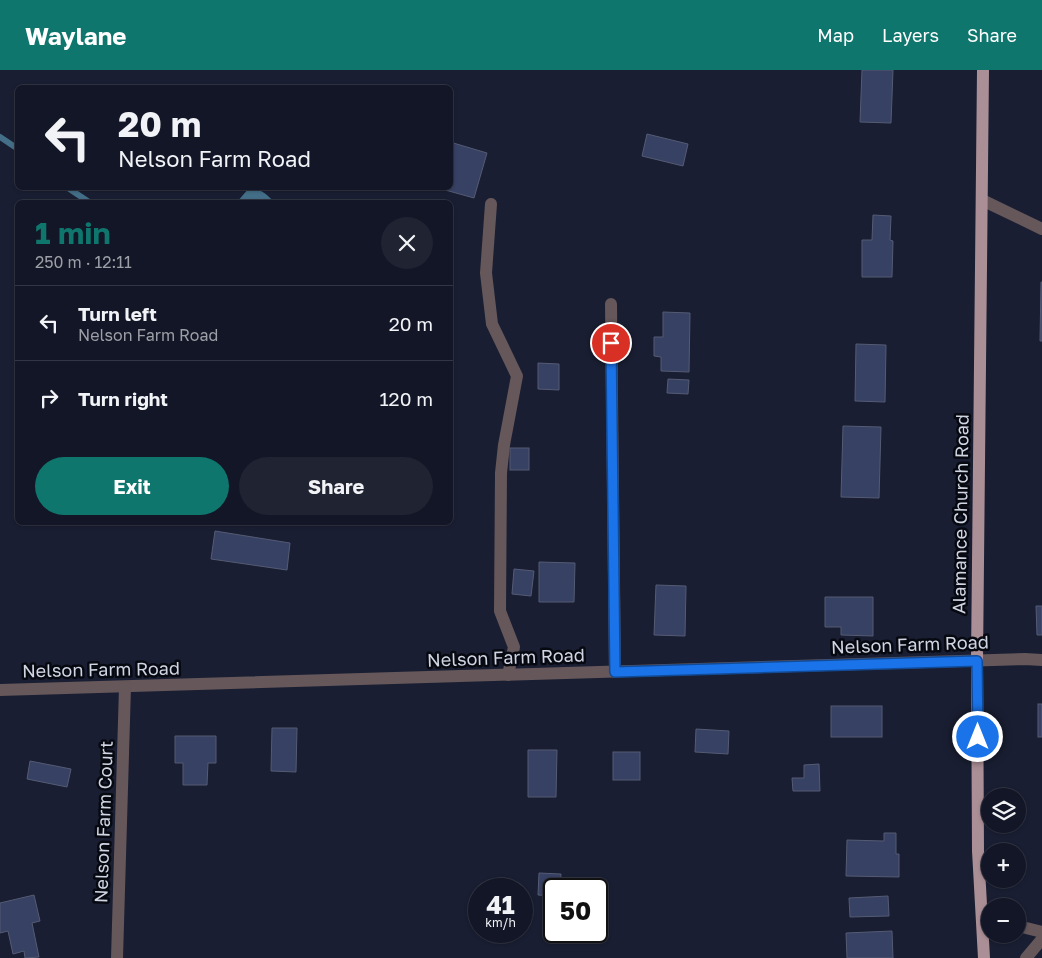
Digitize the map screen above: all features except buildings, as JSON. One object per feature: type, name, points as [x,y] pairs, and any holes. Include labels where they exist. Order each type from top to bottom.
[{"type":"main road","name":"Alamance Church Road","points":[[982,70],[977,661],[978,850],[983,898]]},
{"type":"main road","name":"Alamance Church Road","points":[[984,958],[985,943]]},
{"type":"street","points":[[982,200],[1042,228]]},
{"type":"street","points":[[491,204],[486,273],[492,324],[517,376],[504,445],[501,473],[500,611],[514,646],[508,675]]},
{"type":"street","points":[[611,304],[615,672]]},
{"type":"street","name":"Nelson Farm Road","points":[[0,690],[1042,660]]},
{"type":"street","name":"Nelson Farm Court","points":[[117,958],[125,687]]},
{"type":"street","points":[[1026,928],[1042,932]]},
{"type":"street","points":[[1026,958],[1042,939]]},
{"type":"water","points":[[247,190],[258,190],[272,200],[239,200]]},
{"type":"waterway","points":[[0,137],[15,147]]},
{"type":"waterway","points":[[71,190],[86,200]]},
{"type":"route","points":[[611,343],[615,672],[977,661],[978,737]]}]
